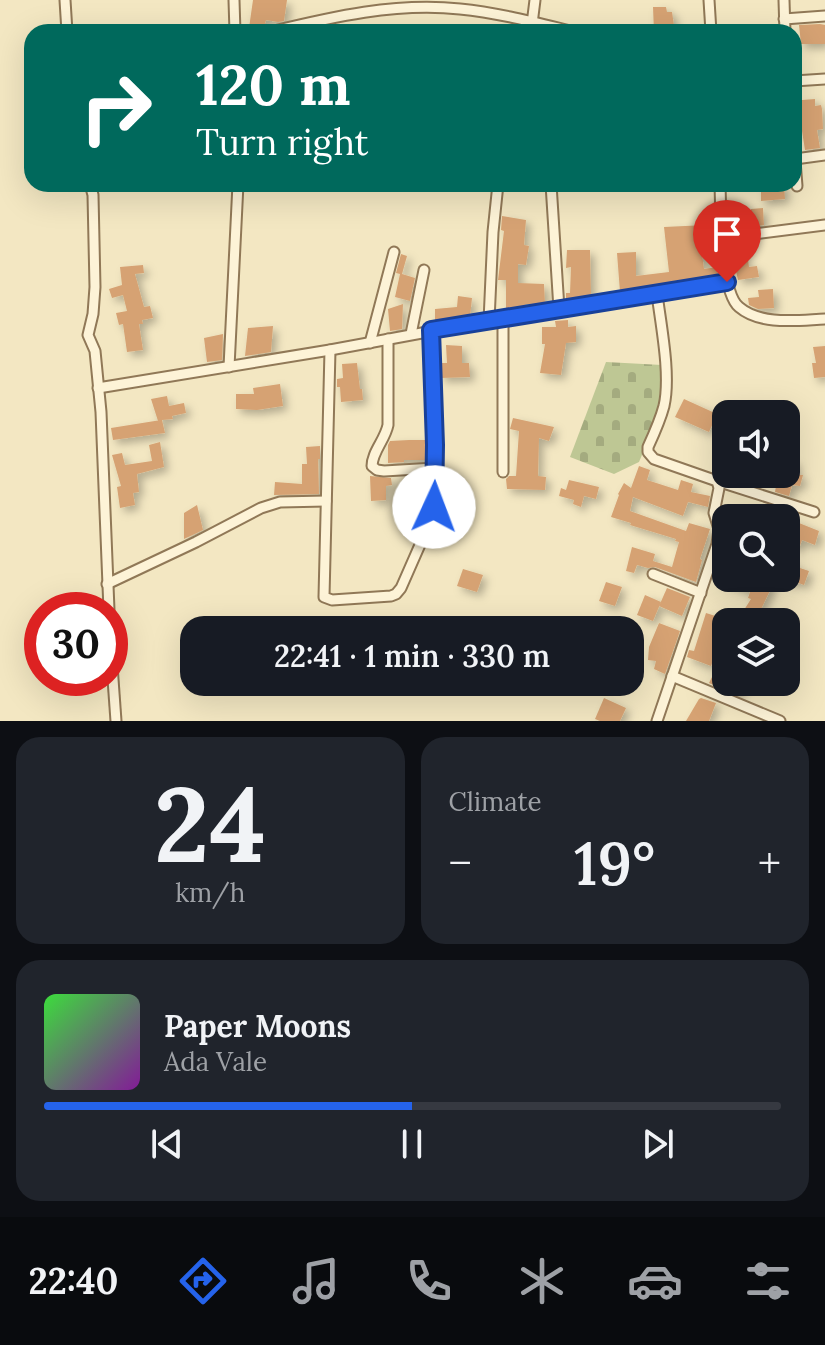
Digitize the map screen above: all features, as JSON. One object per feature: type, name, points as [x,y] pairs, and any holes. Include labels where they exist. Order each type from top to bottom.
[{"type":"street","points":[[65,0],[66,24]]},
{"type":"street","points":[[234,0],[235,24]]},
{"type":"street","points":[[532,24],[535,0]]},
{"type":"street","points":[[709,0],[710,24]]},
{"type":"street","points":[[784,0],[784,24]]},
{"type":"street","points":[[305,24],[352,13],[427,7],[460,9],[544,24]]},
{"type":"street","points":[[784,19],[825,16]]},
{"type":"street","points":[[802,80],[825,79]]},
{"type":"street","points":[[802,158],[825,155]]},
{"type":"street","points":[[92,192],[95,287],[88,335],[95,351],[101,412],[108,592]]},
{"type":"street","points":[[229,367],[238,192]]},
{"type":"street","points":[[489,321],[497,192]]},
{"type":"street","points":[[552,192],[559,309]]},
{"type":"street","points":[[720,192],[727,282],[736,305],[751,314],[774,319],[825,319]]},
{"type":"street","points":[[722,238],[825,225]]},
{"type":"street","points":[[370,343],[394,252]]},
{"type":"street","points":[[411,334],[424,270]]},
{"type":"street","points":[[98,388],[727,282]]},
{"type":"street","points":[[657,294],[665,396],[648,452],[654,459],[712,479]]},
{"type":"street","points":[[503,318],[503,472]]},
{"type":"street","points":[[330,350],[325,598],[391,596],[401,588],[434,507],[431,330]]},
{"type":"street","points":[[388,339],[388,425],[384,439],[372,458],[372,466],[384,471],[435,468]]},
{"type":"street","points":[[657,721],[719,536],[714,513],[719,488]]},
{"type":"street","points":[[739,488],[814,512]]},
{"type":"street","points":[[107,584],[261,508],[280,502],[326,501]]},
{"type":"street","points":[[653,574],[701,593]]},
{"type":"street","points":[[672,676],[780,721]]},
{"type":"street","points":[[114,696],[116,721]]},
{"type":"green space","points":[[606,362],[662,365],[661,398],[655,424],[639,462],[614,474],[570,457]]},
{"type":"building","points":[[253,0],[287,0],[284,21],[266,20],[265,24],[250,24]]},
{"type":"building","points":[[653,7],[666,7],[667,12],[672,12],[674,24],[654,24]]},
{"type":"building","points":[[802,25],[825,25],[825,44],[802,44]]},
{"type":"building","points":[[815,99],[815,106],[821,105],[823,129],[817,130],[820,148],[805,150],[802,100]]},
{"type":"building","points":[[761,192],[785,192],[785,199],[761,201]]},
{"type":"building","points":[[763,208],[764,225],[733,229],[732,218],[751,216],[751,209]]},
{"type":"building","points":[[502,216],[526,220],[524,245],[529,246],[526,265],[518,264],[518,283],[544,284],[545,304],[525,304],[525,307],[506,310],[506,280],[498,280],[504,231],[501,230]]},
{"type":"building","points":[[706,225],[709,246],[701,246],[704,269],[717,267],[718,276],[620,292],[617,253],[636,252],[636,276],[669,272],[664,227]]},
{"type":"building","points":[[567,250],[590,250],[591,296],[566,300],[566,293],[570,293],[571,267],[566,268]]},
{"type":"building","points":[[401,254],[407,256],[402,274],[415,278],[410,301],[395,297]]},
{"type":"building","points":[[748,259],[749,267],[757,266],[759,277],[738,280],[734,262]]},
{"type":"building","points":[[143,265],[144,273],[135,274],[144,307],[150,306],[153,318],[142,320],[143,324],[139,324],[143,350],[127,352],[123,324],[119,325],[116,313],[127,311],[123,295],[112,298],[109,289],[122,285],[120,267]]},
{"type":"building","points":[[773,289],[774,308],[758,309],[749,305],[748,298],[759,297],[758,290]]},
{"type":"building","points":[[458,296],[472,298],[470,317],[435,323],[435,309],[457,307]]},
{"type":"building","points":[[403,304],[402,329],[390,331],[388,309]]},
{"type":"building","points":[[568,320],[568,327],[576,326],[576,342],[566,343],[561,375],[540,373],[545,344],[542,344],[542,327],[556,327],[555,321]]},
{"type":"building","points":[[273,326],[271,352],[245,356],[248,328]]},
{"type":"building","points":[[223,334],[222,360],[207,362],[204,338]]},
{"type":"building","points":[[446,345],[462,346],[462,363],[469,363],[470,377],[441,378],[440,363],[447,363]]},
{"type":"building","points":[[825,346],[825,377],[814,378],[812,363],[816,363],[813,347]]},
{"type":"building","points":[[357,363],[363,400],[341,402],[337,379],[343,378],[342,364]]},
{"type":"building","points":[[280,384],[283,406],[236,409],[236,394],[254,394],[253,388]]},
{"type":"building","points":[[167,396],[169,406],[184,403],[186,413],[162,420],[165,433],[113,440],[111,428],[158,421],[151,399]]},
{"type":"building","points":[[684,399],[712,412],[712,425],[709,432],[675,417]]},
{"type":"building","points":[[513,418],[554,427],[549,441],[539,438],[538,476],[546,477],[545,490],[507,489],[506,479],[516,476],[519,431],[510,429]]},
{"type":"building","points":[[427,440],[427,460],[388,463],[390,441]]},
{"type":"building","points":[[160,442],[164,467],[137,474],[139,492],[133,493],[135,505],[120,508],[117,487],[121,486],[112,455],[122,453],[125,465],[152,461],[149,445]]},
{"type":"building","points":[[320,446],[319,494],[274,495],[275,482],[302,484],[302,464],[307,464],[306,447]]},
{"type":"building","points":[[639,466],[650,470],[647,480],[678,490],[681,480],[693,484],[691,492],[710,496],[708,507],[688,502],[683,516],[633,497],[630,511],[686,531],[689,523],[710,529],[696,582],[655,567],[637,565],[634,573],[626,571],[632,547],[655,554],[653,561],[672,567],[679,542],[611,517],[624,483],[631,488]]},
{"type":"building","points":[[370,476],[391,478],[392,485],[386,486],[386,500],[371,501]]},
{"type":"building","points":[[569,480],[599,487],[596,499],[584,496],[581,507],[573,504],[574,500],[559,496],[561,488],[566,490]]},
{"type":"building","points":[[776,488],[791,488],[789,496],[775,492]]},
{"type":"building","points":[[197,505],[203,530],[184,539],[184,513]]},
{"type":"building","points":[[800,523],[819,531],[815,545],[802,540],[800,545]]},
{"type":"building","points":[[800,568],[809,571],[804,585],[800,584]]},
{"type":"building","points":[[463,569],[483,575],[477,592],[457,586]]},
{"type":"building","points":[[606,582],[622,587],[615,606],[599,601]]},
{"type":"building","points":[[667,588],[690,597],[682,616],[659,606]]},
{"type":"building","points":[[750,592],[769,592],[762,608],[745,608],[751,599],[748,598]]},
{"type":"building","points":[[645,595],[661,602],[653,621],[637,615]]},
{"type":"building","points":[[706,613],[712,615],[711,666],[687,657],[689,650],[694,651]]},
{"type":"building","points":[[659,623],[680,631],[665,674],[654,669],[656,661],[648,660],[649,647]]},
{"type":"building","points":[[604,698],[626,708],[620,721],[595,719]]},
{"type":"building","points":[[699,699],[716,703],[709,721],[686,721]]},
{"type":"route","points":[[434,507],[431,330],[727,282]]}]
